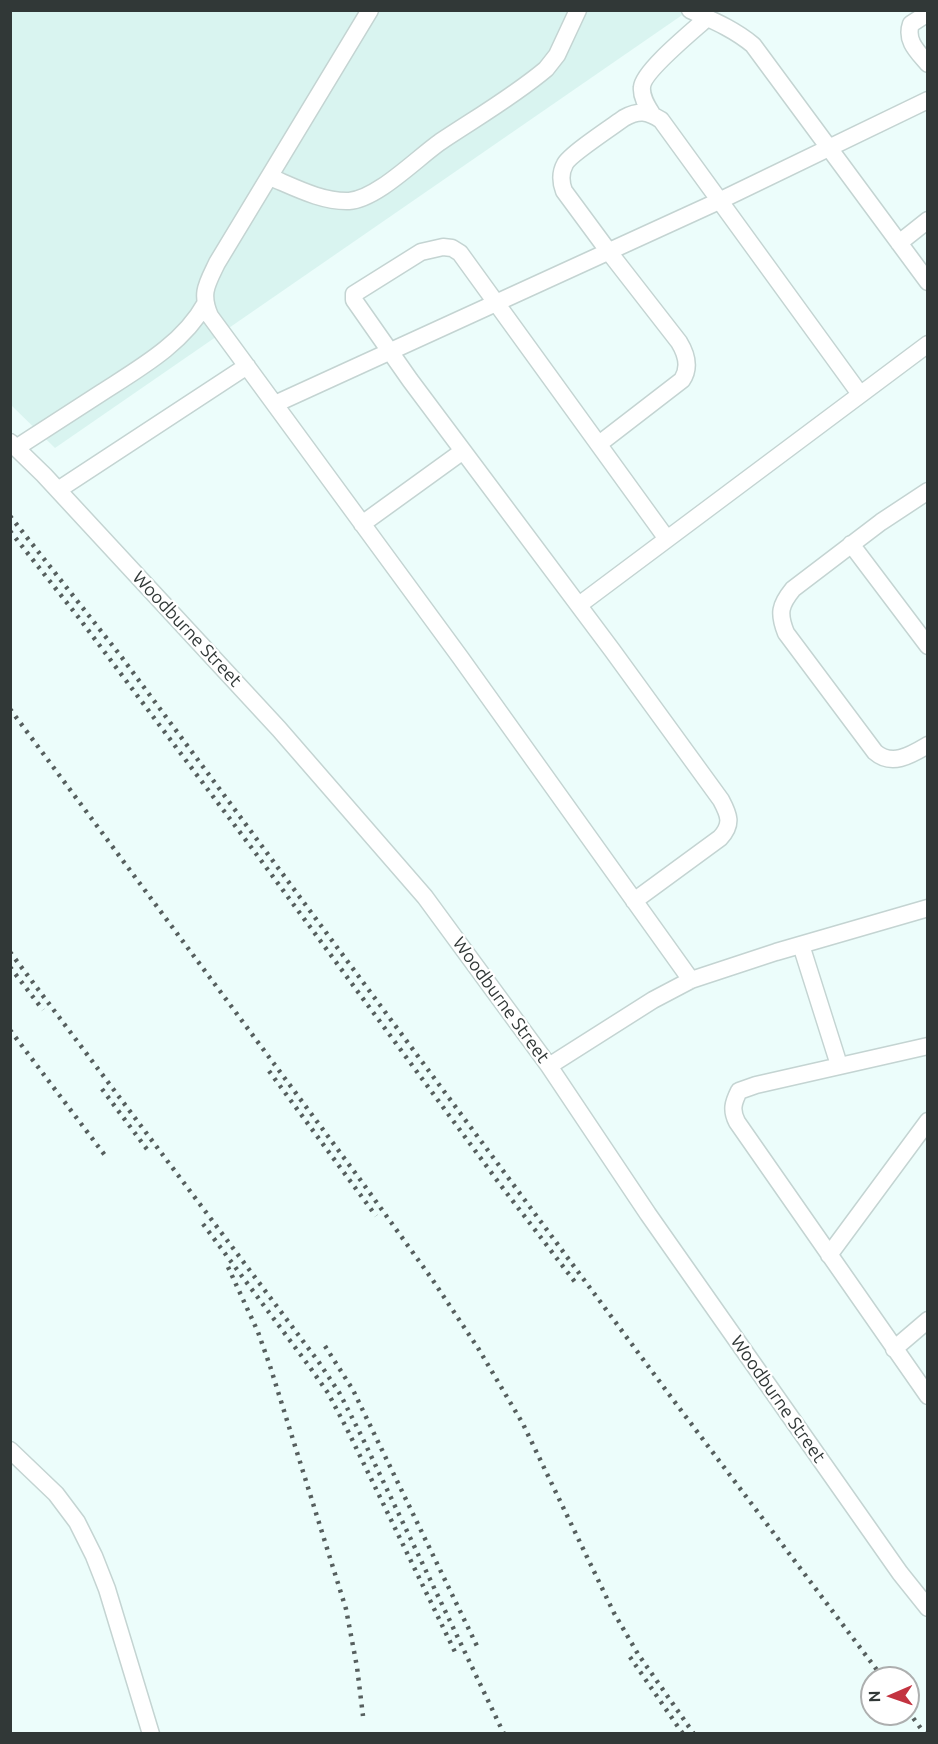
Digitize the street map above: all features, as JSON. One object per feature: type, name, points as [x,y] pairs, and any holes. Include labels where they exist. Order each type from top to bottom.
[{"type":"street","points":[[370,10],[217,263],[204,293],[205,304],[210,316],[453,647],[692,980]]},
{"type":"street","points":[[270,177],[311,194],[333,199],[349,201],[364,197],[380,188],[438,144],[546,69],[557,55],[578,10]]},
{"type":"street","points":[[690,10],[725,26],[743,36],[753,45],[927,282]]},
{"type":"street","points":[[927,13],[911,24],[909,29],[910,40],[927,64]]},
{"type":"street","points":[[652,114],[645,101],[642,88],[648,73],[707,18]]},
{"type":"street","points":[[274,404],[719,201],[927,100]]},
{"type":"street","points":[[599,444],[682,381],[687,368],[686,355],[679,342],[564,191],[561,180],[566,162],[624,117],[643,111],[661,120],[860,394]]},
{"type":"street","points":[[899,243],[927,220]]},
{"type":"street","points":[[634,901],[720,838],[726,831],[728,819],[726,810],[579,605],[389,351],[354,300],[354,294],[421,252],[443,247],[452,248],[460,253],[667,539]]},
{"type":"street","points":[[13,445],[154,357],[181,336],[197,319],[205,304]]},
{"type":"street","points":[[579,605],[927,344]]},
{"type":"street","points":[[58,490],[247,366]]},
{"type":"street","name":"Woodburne Street","points":[[13,445],[58,490],[279,729],[425,897],[549,1066],[648,1214],[900,1573],[927,1608]]},
{"type":"street","points":[[362,524],[463,451]]},
{"type":"street","points":[[927,491],[793,588],[782,605],[782,623],[786,633],[875,752],[881,757],[899,759],[927,745]]},
{"type":"street","points":[[851,544],[927,646]]},
{"type":"street","points":[[549,1066],[653,1000],[692,980],[927,908]]},
{"type":"street","points":[[801,945],[839,1065]]},
{"type":"street","points":[[927,1046],[756,1085],[739,1091],[732,1107],[737,1122],[927,1396]]},
{"type":"street","points":[[829,1255],[927,1120]]},
{"type":"street","points":[[894,1349],[927,1320]]},
{"type":"street","points":[[10,1450],[56,1494],[77,1522],[107,1589],[151,1734]]},
{"type":"shaded area","points":[[10,11],[688,11],[55,448],[11,405]]},
{"type":"railway","points":[[10,516],[120,655],[674,1401],[874,1666]]},
{"type":"railway","points":[[10,531],[79,618],[575,1282]]},
{"type":"railway","points":[[10,709],[432,1279],[478,1348],[523,1424],[614,1613],[638,1654],[694,1734]]},
{"type":"railway","points":[[10,952],[318,1361],[340,1394],[504,1734]]},
{"type":"railway","points":[[10,967],[43,1010]]},
{"type":"railway","points":[[10,1030],[107,1158]]},
{"type":"railway","points":[[269,1071],[376,1216]]},
{"type":"railway","points":[[102,1089],[149,1152]]},
{"type":"railway","points":[[203,1224],[328,1393],[456,1654]]},
{"type":"railway","points":[[228,1267],[258,1332],[270,1366],[346,1609],[363,1716]]},
{"type":"railway","points":[[325,1346],[353,1390],[477,1646]]},
{"type":"railway","points":[[630,1657],[683,1734]]},
{"type":"railway","points":[[919,1726],[925,1734]]}]
